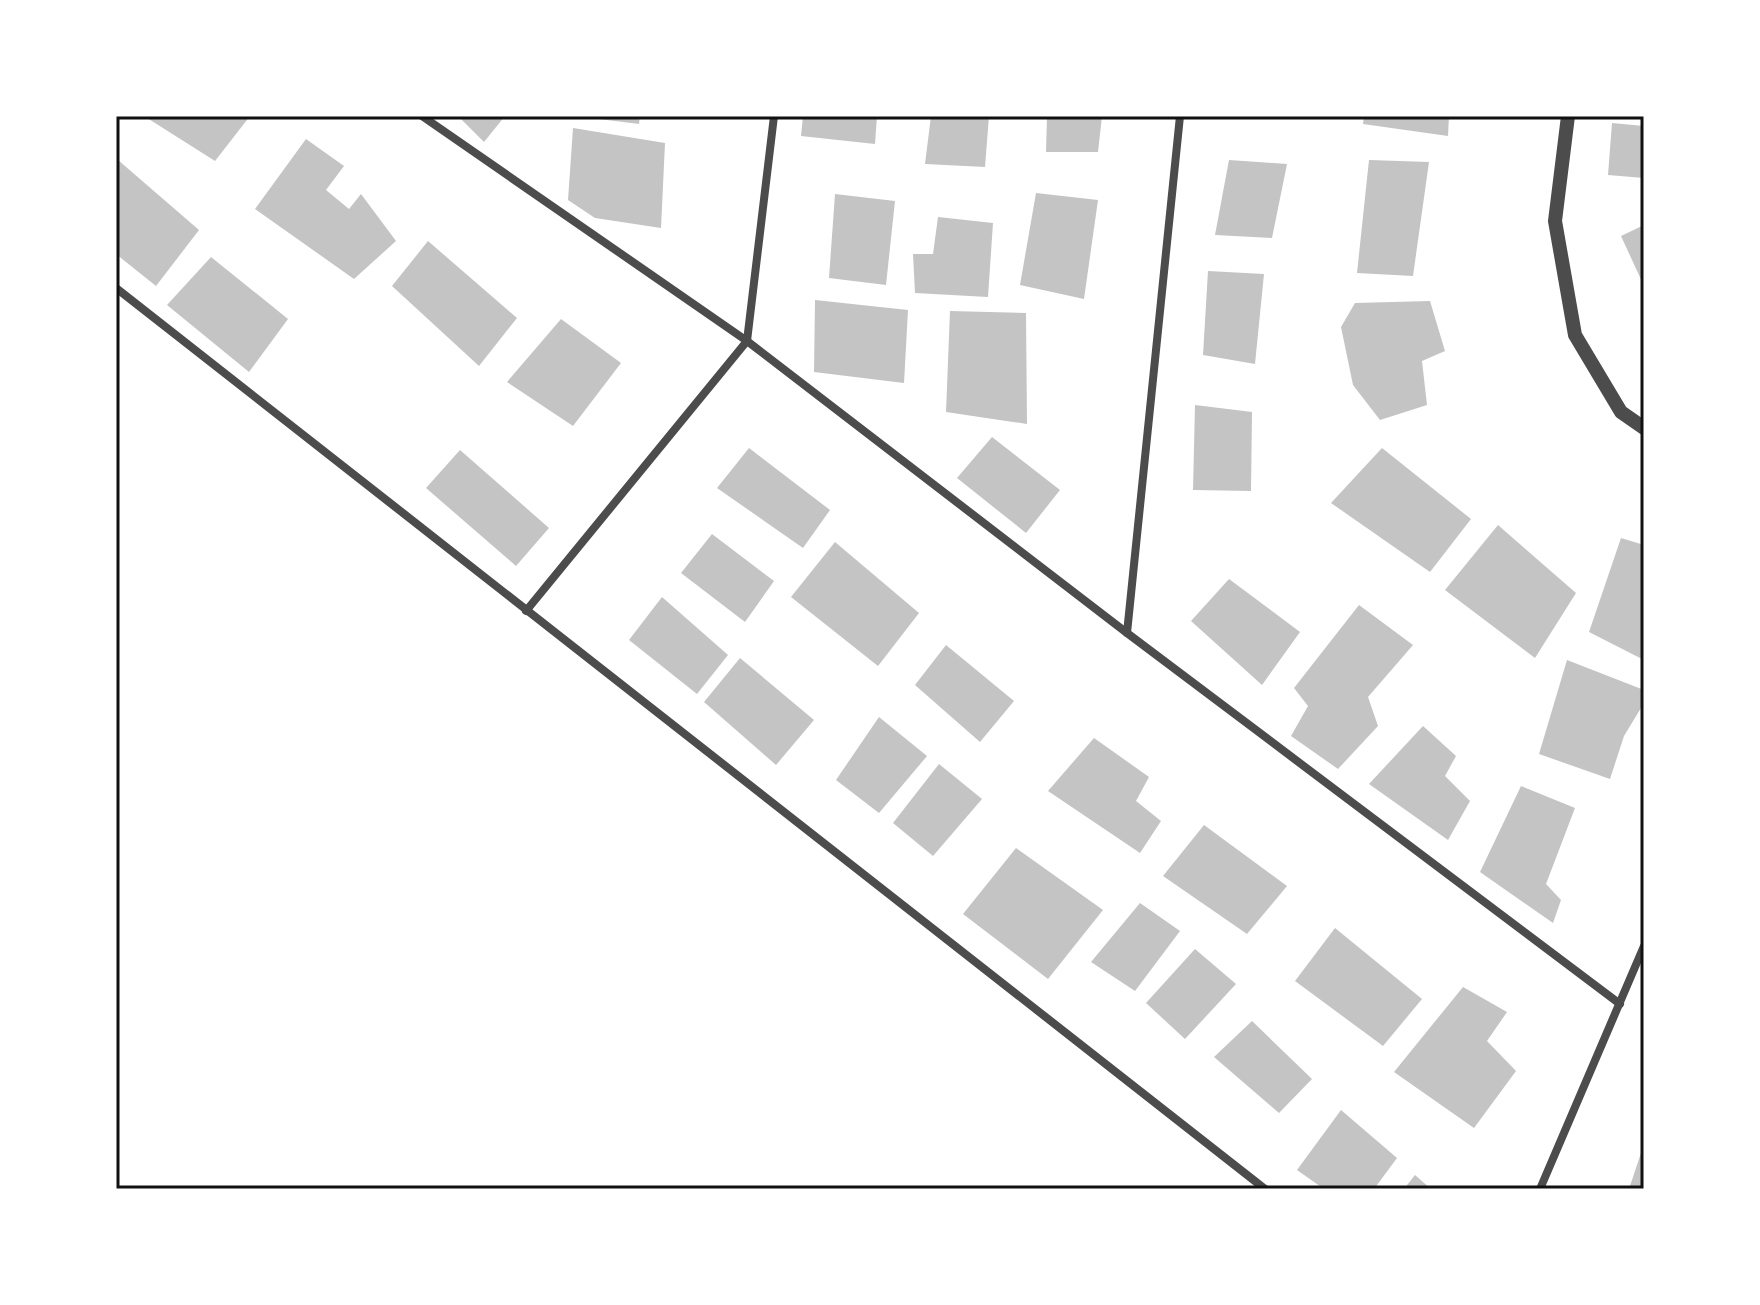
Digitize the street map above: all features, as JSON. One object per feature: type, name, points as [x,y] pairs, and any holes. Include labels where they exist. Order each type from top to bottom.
[{"type":"street","points":[[422,116],[747,341],[1127,633],[1620,1004]]},
{"type":"street","points":[[526,611],[747,341],[774,116]]},
{"type":"street","points":[[1127,633],[1180,116]]},
{"type":"street","points":[[1568,116],[1555,221],[1575,335],[1621,412],[1644,428]]},
{"type":"street","points":[[116,288],[1265,1189]]},
{"type":"street","points":[[1540,1189],[1644,946]]},
{"type":"building","points":[[144,116],[250,116],[215,161]]},
{"type":"building","points":[[458,116],[505,116],[484,142]]},
{"type":"building","points":[[591,116],[640,116],[639,124]]},
{"type":"building","points":[[803,116],[877,116],[875,144],[801,136]]},
{"type":"building","points":[[931,116],[989,116],[985,167],[925,164]]},
{"type":"building","points":[[1047,116],[1102,116],[1098,152],[1046,152]]},
{"type":"building","points":[[1364,116],[1449,116],[1448,136],[1363,124]]},
{"type":"building","points":[[1612,123],[1644,126],[1644,178],[1608,175]]},
{"type":"building","points":[[573,128],[665,143],[661,228],[595,218],[568,200]]},
{"type":"building","points":[[306,139],[344,166],[326,190],[349,209],[361,194],[396,241],[354,279],[255,209]]},
{"type":"building","points":[[118,160],[199,230],[156,286],[116,254]]},
{"type":"building","points":[[1229,160],[1287,164],[1272,238],[1215,235]]},
{"type":"building","points":[[1369,160],[1429,162],[1413,276],[1357,273]]},
{"type":"building","points":[[1036,193],[1098,200],[1084,299],[1020,285]]},
{"type":"building","points":[[835,194],[895,201],[886,285],[829,278]]},
{"type":"building","points":[[938,217],[993,223],[988,297],[915,293],[913,254],[933,254]]},
{"type":"building","points":[[1644,225],[1644,286],[1621,236]]},
{"type":"building","points":[[428,241],[517,318],[479,366],[392,286]]},
{"type":"building","points":[[211,257],[288,319],[249,372],[167,305]]},
{"type":"building","points":[[1208,271],[1264,274],[1255,364],[1203,355]]},
{"type":"building","points":[[815,300],[908,310],[904,383],[814,372]]},
{"type":"building","points":[[1430,301],[1445,351],[1422,361],[1427,405],[1380,420],[1353,385],[1341,327],[1355,303]]},
{"type":"building","points":[[950,311],[1026,313],[1027,424],[946,412]]},
{"type":"building","points":[[561,319],[621,363],[573,426],[507,382]]},
{"type":"building","points":[[1195,405],[1252,412],[1251,491],[1193,490]]},
{"type":"building","points":[[992,437],[1060,490],[1026,533],[957,478]]},
{"type":"building","points":[[749,448],[830,510],[803,548],[717,488]]},
{"type":"building","points":[[1382,448],[1471,519],[1430,572],[1331,503]]},
{"type":"building","points":[[460,450],[549,528],[516,566],[426,488]]},
{"type":"building","points":[[1498,525],[1576,593],[1535,658],[1445,590]]},
{"type":"building","points":[[712,534],[774,581],[745,622],[681,573]]},
{"type":"building","points":[[1621,538],[1644,545],[1644,660],[1589,632]]},
{"type":"building","points":[[835,542],[919,613],[878,666],[791,597]]},
{"type":"building","points":[[1229,579],[1300,632],[1262,685],[1191,621]]},
{"type":"building","points":[[662,597],[728,655],[697,694],[629,640]]},
{"type":"building","points":[[1359,605],[1413,645],[1368,697],[1378,726],[1338,769],[1291,736],[1308,706],[1294,688]]},
{"type":"building","points":[[946,645],[1014,701],[980,742],[915,685]]},
{"type":"building","points":[[740,658],[814,720],[776,765],[704,702]]},
{"type":"building","points":[[1567,660],[1644,690],[1644,703],[1624,736],[1610,779],[1539,754]]},
{"type":"building","points":[[879,717],[927,756],[879,813],[836,780]]},
{"type":"building","points":[[1423,726],[1456,756],[1445,776],[1470,801],[1448,840],[1369,784]]},
{"type":"building","points":[[1094,738],[1149,777],[1136,801],[1161,821],[1140,853],[1048,791]]},
{"type":"building","points":[[939,764],[982,799],[933,856],[893,823]]},
{"type":"building","points":[[1521,786],[1575,808],[1546,884],[1561,900],[1553,923],[1480,872]]},
{"type":"building","points":[[1204,825],[1287,886],[1247,934],[1163,876]]},
{"type":"building","points":[[1016,848],[1103,910],[1048,979],[963,914]]},
{"type":"building","points":[[1140,903],[1180,931],[1135,991],[1091,962]]},
{"type":"building","points":[[1335,928],[1422,999],[1383,1046],[1295,981]]},
{"type":"building","points":[[1195,949],[1236,984],[1185,1039],[1146,1003]]},
{"type":"building","points":[[1463,987],[1507,1012],[1487,1041],[1516,1071],[1474,1128],[1394,1072]]},
{"type":"building","points":[[1252,1021],[1312,1079],[1279,1113],[1214,1057]]},
{"type":"building","points":[[1341,1110],[1397,1158],[1374,1189],[1324,1189],[1297,1170]]},
{"type":"building","points":[[1643,1147],[1644,1189],[1629,1189]]},
{"type":"building","points":[[1415,1175],[1431,1189],[1404,1189]]}]
